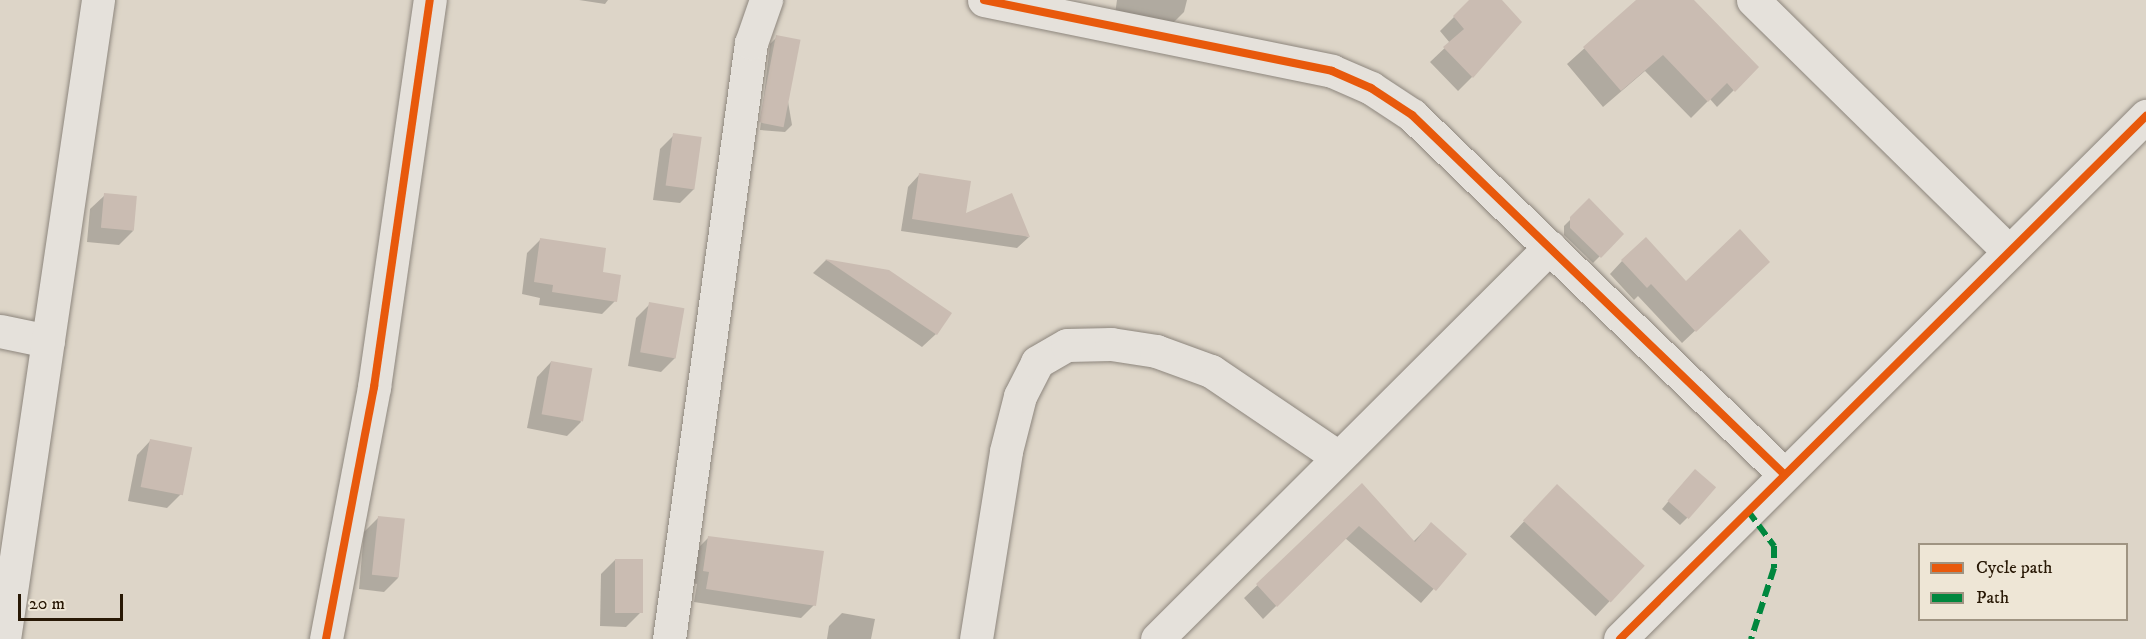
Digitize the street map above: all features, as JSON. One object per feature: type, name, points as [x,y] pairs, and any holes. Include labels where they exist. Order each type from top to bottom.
[{"type":"street","points":[[3,639],[98,0]]},
{"type":"street","points":[[326,639],[374,387],[430,0]]},
{"type":"street","points":[[669,639],[751,43],[766,0]]},
{"type":"street","points":[[984,0],[1312,67],[1371,87],[1412,115],[1784,474]]},
{"type":"street","points":[[1754,0],[2009,252]]},
{"type":"street","points":[[1620,639],[2146,116]]},
{"type":"street","points":[[1157,639],[1550,248]]},
{"type":"street","points":[[0,331],[48,341]]},
{"type":"street","points":[[976,639],[1006,451],[1020,396],[1037,362],[1067,345],[1111,344],[1156,351],[1211,371],[1338,457]]},
{"type":"building","points":[[1469,0],[1502,0],[1522,22],[1473,78],[1443,47],[1464,29],[1453,16]]},
{"type":"building","points":[[1636,0],[1694,0],[1759,67],[1735,92],[1727,83],[1708,102],[1663,55],[1621,91],[1583,47]]},
{"type":"building","points":[[776,35],[801,40],[784,127],[759,122]]},
{"type":"building","points":[[673,133],[702,137],[694,190],[666,185]]},
{"type":"building","points":[[919,173],[971,181],[966,213],[1012,193],[1030,237],[912,219]]},
{"type":"building","points":[[104,193],[137,196],[134,231],[101,228]]},
{"type":"building","points":[[1589,198],[1624,234],[1601,258],[1570,228],[1570,217]]},
{"type":"building","points":[[1740,229],[1770,262],[1696,332],[1651,284],[1647,288],[1621,260],[1646,237],[1686,281]]},
{"type":"building","points":[[540,238],[606,248],[603,272],[621,275],[617,302],[552,292],[553,285],[534,282]]},
{"type":"building","points":[[825,259],[889,270],[952,313],[937,335]]},
{"type":"building","points":[[649,302],[684,308],[676,358],[640,352]]},
{"type":"building","points":[[551,361],[592,368],[583,421],[542,414]]},
{"type":"building","points":[[150,439],[192,447],[183,495],[141,487]]},
{"type":"building","points":[[1695,469],[1716,487],[1689,519],[1667,501]]},
{"type":"building","points":[[1362,483],[1415,542],[1431,522],[1467,554],[1436,591],[1359,526],[1277,607],[1256,584]]},
{"type":"building","points":[[1557,484],[1645,566],[1611,602],[1523,521]]},
{"type":"building","points":[[378,516],[405,519],[399,577],[372,575]]},
{"type":"building","points":[[708,536],[824,551],[816,606],[706,589],[709,572],[703,571]]},
{"type":"building","points":[[615,559],[643,559],[643,613],[615,613]]},
{"type":"marked path","points":[[1748,511],[1774,546],[1774,568],[1751,639]]},
{"type":"cycle path","points":[[326,639],[374,387],[430,0]]},
{"type":"cycle path","points":[[984,0],[1332,71],[1371,88],[1412,115],[1784,474]]},
{"type":"cycle path","points":[[1620,639],[2146,116]]}]
